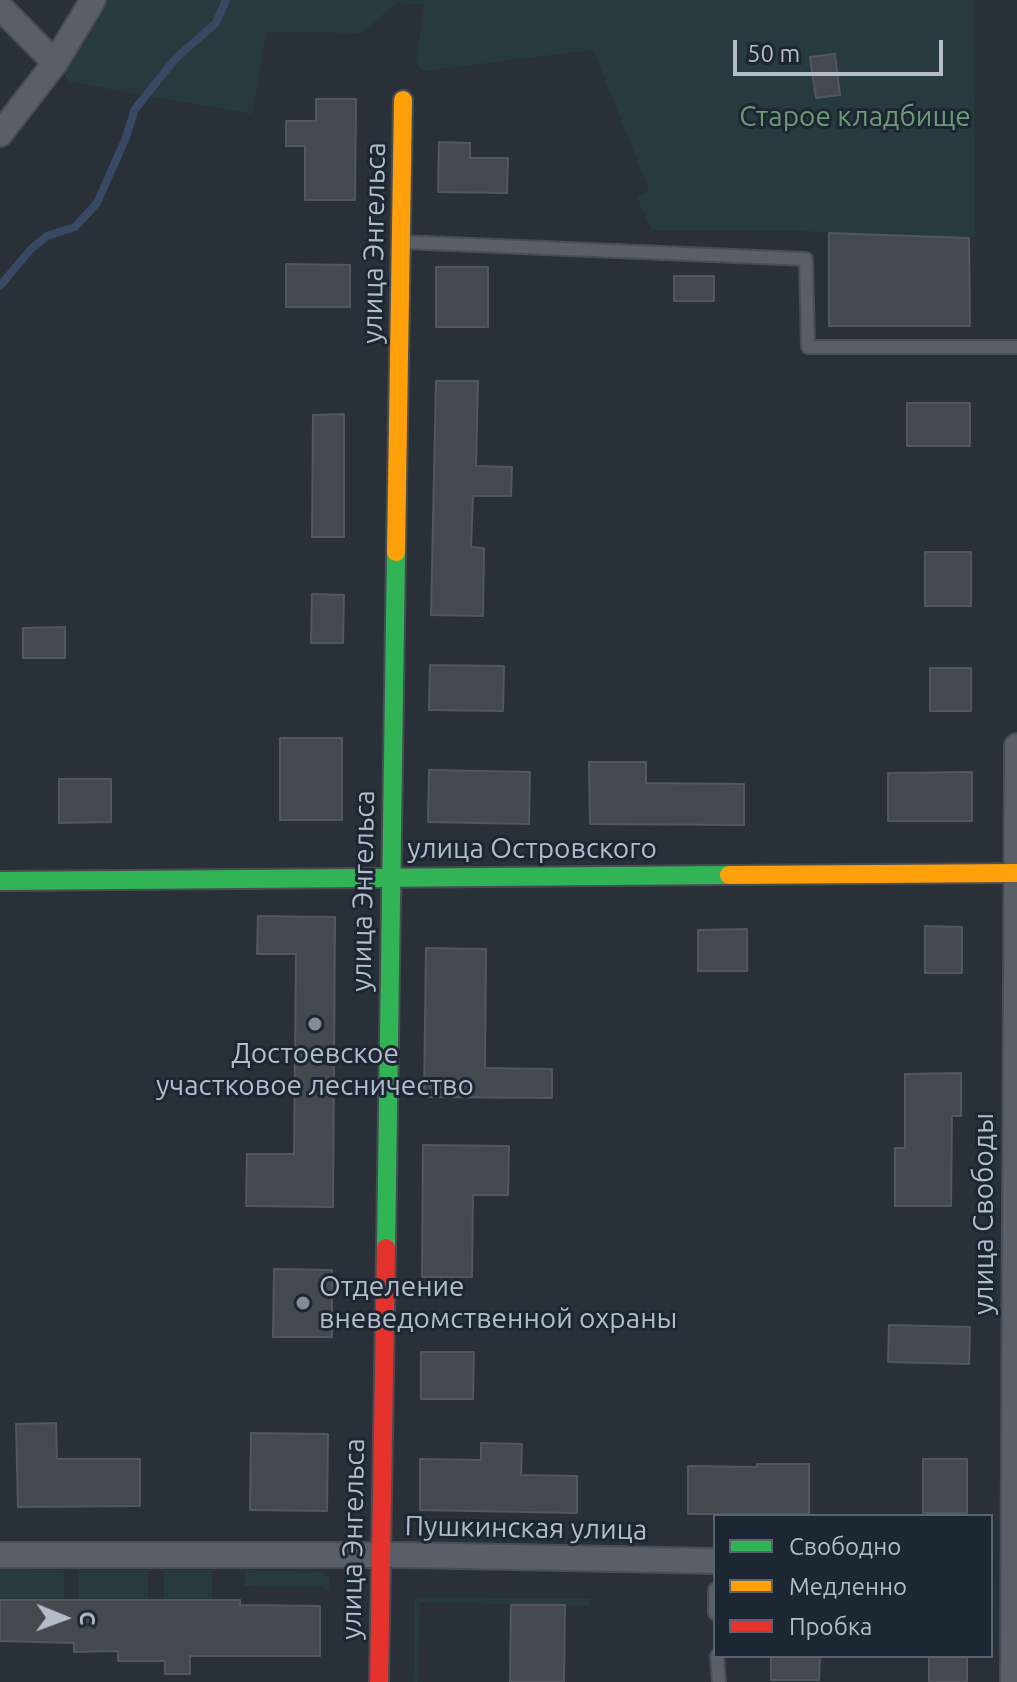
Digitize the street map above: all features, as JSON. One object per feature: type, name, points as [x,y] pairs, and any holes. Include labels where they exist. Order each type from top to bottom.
[{"type":"street","points":[[0,134],[55,63],[93,0]]},
{"type":"street","points":[[0,7],[55,63]]},
{"type":"street","name":"улица Энгельса","points":[[379,1682],[403,100]]},
{"type":"street","name":"улица Свободы","points":[[1013,1682],[1007,1565],[1017,746]]},
{"type":"street","name":"улица Островского","points":[[0,881],[1016,873]]},
{"type":"street","name":"Пушкинская улица","points":[[0,1555],[713,1561]]},
{"type":"lane","points":[[402,242],[806,259],[808,347],[1017,347]]},
{"type":"lane","points":[[717,1658],[719,1682]]},
{"type":"green space","name":"Старое кладбище","points":[[93,0],[974,0],[975,238],[798,231],[652,230],[637,198],[649,190],[593,50],[424,71],[416,63],[424,5],[397,3],[361,33],[266,32],[252,114],[70,82],[55,63]]},
{"type":"green space","points":[[0,1569],[64,1570],[64,1601],[0,1600]]},
{"type":"green space","points":[[79,1570],[148,1570],[148,1601],[79,1601]]},
{"type":"green space","points":[[164,1570],[212,1570],[212,1600],[164,1601]]},
{"type":"green space","points":[[245,1570],[319,1572],[329,1577],[329,1588],[326,1591],[325,1587],[244,1586]]},
{"type":"green space","points":[[415,1597],[590,1599],[589,1606],[420,1602],[418,1682],[414,1682]]},
{"type":"building","points":[[835,54],[840,95],[816,98],[810,57]]},
{"type":"building","points":[[316,99],[356,99],[355,200],[305,200],[305,146],[286,146],[286,121],[316,121]]},
{"type":"building","points":[[439,142],[470,143],[470,158],[508,158],[507,193],[438,192]]},
{"type":"building","points":[[829,233],[969,238],[970,326],[829,326]]},
{"type":"building","points":[[286,264],[350,265],[350,307],[286,307]]},
{"type":"building","points":[[436,267],[488,267],[488,327],[436,327]]},
{"type":"building","points":[[674,276],[714,276],[714,301],[674,301]]},
{"type":"building","points":[[436,381],[478,381],[476,466],[512,467],[511,496],[473,496],[471,547],[484,548],[483,616],[431,615]]},
{"type":"building","points":[[907,403],[970,403],[970,446],[907,446]]},
{"type":"building","points":[[344,414],[344,537],[312,537],[313,415]]},
{"type":"building","points":[[925,552],[971,552],[971,606],[925,606]]},
{"type":"building","points":[[312,594],[344,595],[343,643],[311,643]]},
{"type":"building","points":[[65,627],[65,658],[23,658],[23,628]]},
{"type":"building","points":[[430,665],[504,666],[503,711],[429,710]]},
{"type":"building","points":[[930,668],[971,668],[971,711],[930,711]]},
{"type":"building","points":[[280,738],[342,738],[342,820],[280,820]]},
{"type":"building","points":[[589,762],[646,762],[646,783],[744,784],[744,825],[590,824]]},
{"type":"building","points":[[429,770],[530,772],[529,824],[428,822]]},
{"type":"building","points":[[972,772],[972,821],[888,821],[888,773]]},
{"type":"building","points":[[59,779],[111,779],[111,822],[59,823]]},
{"type":"building","points":[[258,916],[335,917],[333,1207],[246,1206],[247,1154],[294,1154],[296,954],[257,954]]},
{"type":"building","points":[[925,926],[962,927],[962,973],[925,973]]},
{"type":"building","points":[[747,929],[747,971],[698,971],[698,930]]},
{"type":"building","points":[[426,948],[486,949],[485,1068],[552,1069],[552,1098],[424,1097]]},
{"type":"building","points":[[961,1073],[961,1116],[952,1116],[951,1206],[895,1206],[895,1148],[905,1148],[905,1074]]},
{"type":"building","points":[[423,1145],[509,1146],[508,1195],[473,1195],[472,1277],[422,1277]]},
{"type":"building","name":"Отделение вневедомственной охраны","points":[[274,1269],[332,1270],[332,1337],[273,1337]]},
{"type":"building","points":[[889,1325],[970,1327],[969,1364],[888,1362]]},
{"type":"building","points":[[421,1352],[474,1352],[473,1399],[421,1399]]},
{"type":"building","points":[[56,1423],[57,1459],[140,1459],[140,1506],[18,1507],[16,1424]]},
{"type":"building","points":[[251,1433],[328,1434],[327,1511],[250,1510]]},
{"type":"building","points":[[481,1443],[522,1444],[521,1475],[577,1476],[577,1513],[420,1510],[420,1459],[481,1460]]},
{"type":"building","points":[[923,1459],[967,1459],[967,1513],[923,1513]]},
{"type":"building","points":[[757,1464],[809,1464],[809,1514],[688,1514],[688,1466],[757,1467]]},
{"type":"building","points":[[0,1600],[240,1600],[240,1605],[320,1606],[320,1656],[190,1656],[190,1674],[165,1674],[165,1661],[118,1661],[118,1651],[74,1652],[74,1643],[0,1641]]},
{"type":"building","points":[[511,1605],[565,1605],[564,1682],[510,1682]]},
{"type":"building","points":[[771,1658],[820,1658],[819,1680],[771,1680]]},
{"type":"building","points":[[929,1658],[967,1658],[967,1682],[929,1682]]},
{"type":"waterway","points":[[0,286],[31,249],[47,236],[75,227],[97,203],[135,109],[176,58],[216,23],[226,0]]},
{"type":"traffic: fast","points":[[386,1248],[396,552]]},
{"type":"traffic: fast","points":[[0,881],[729,875]]},
{"type":"traffic: slow","points":[[396,552],[403,100]]},
{"type":"traffic: slow","points":[[729,875],[1017,873]]},
{"type":"traffic: jam","points":[[379,1682],[386,1248]]},
{"type":"place","name":"Достоевское участковое лесничество","points":[[315,1024]]},
{"type":"place","name":"Отделение вневедомственной охраны","points":[[303,1303]]}]
